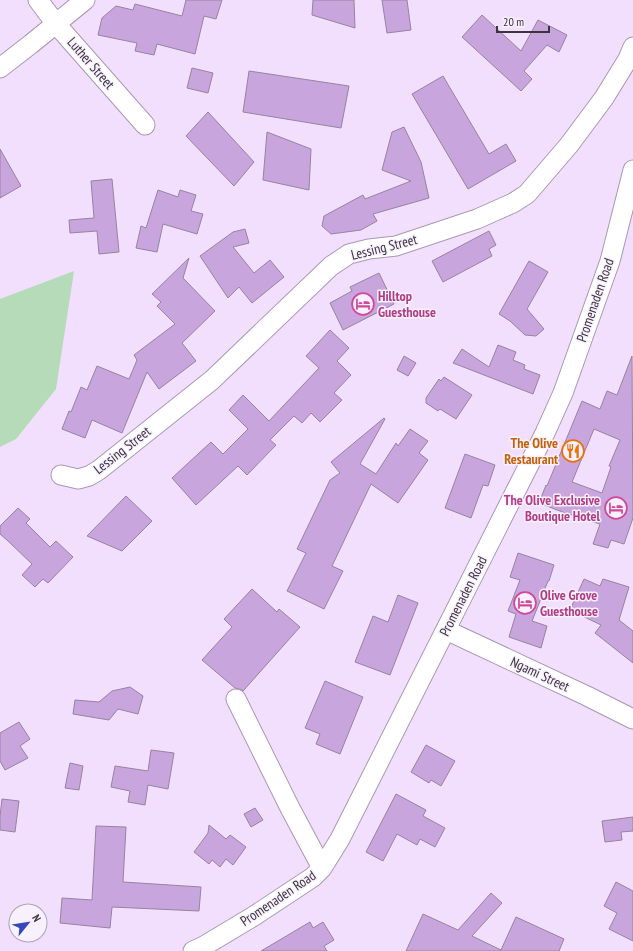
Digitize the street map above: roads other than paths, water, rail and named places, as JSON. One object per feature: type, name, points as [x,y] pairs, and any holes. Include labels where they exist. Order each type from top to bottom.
[{"type":"street","name":"Luther Street","points":[[38,0],[56,24],[145,126]]},
{"type":"street","points":[[0,68],[85,0]]},
{"type":"street","name":"Lessing Street","points":[[61,475],[78,479],[99,470],[212,380],[331,266],[349,254],[368,249],[396,246],[478,219],[513,203],[527,194],[569,145],[604,98],[628,59],[633,47]]},
{"type":"street","name":"Promenaden Road","points":[[193,951],[204,946],[313,877],[322,868],[340,840],[545,433],[563,393],[610,261],[633,170]]},
{"type":"street","name":"Ngami Street","points":[[446,630],[633,719]]},
{"type":"street","points":[[236,699],[290,808],[322,868]]},
{"type":"place","name":"Hilltop Guesthouse","points":[[363,304]]},
{"type":"place","name":"The Olive Restaurant","points":[[573,451]]},
{"type":"place","name":"The Olive Exclusive Boutique Hotel","points":[[616,508]]},
{"type":"place","name":"Olive Grove Guesthouse","points":[[525,603]]}]
